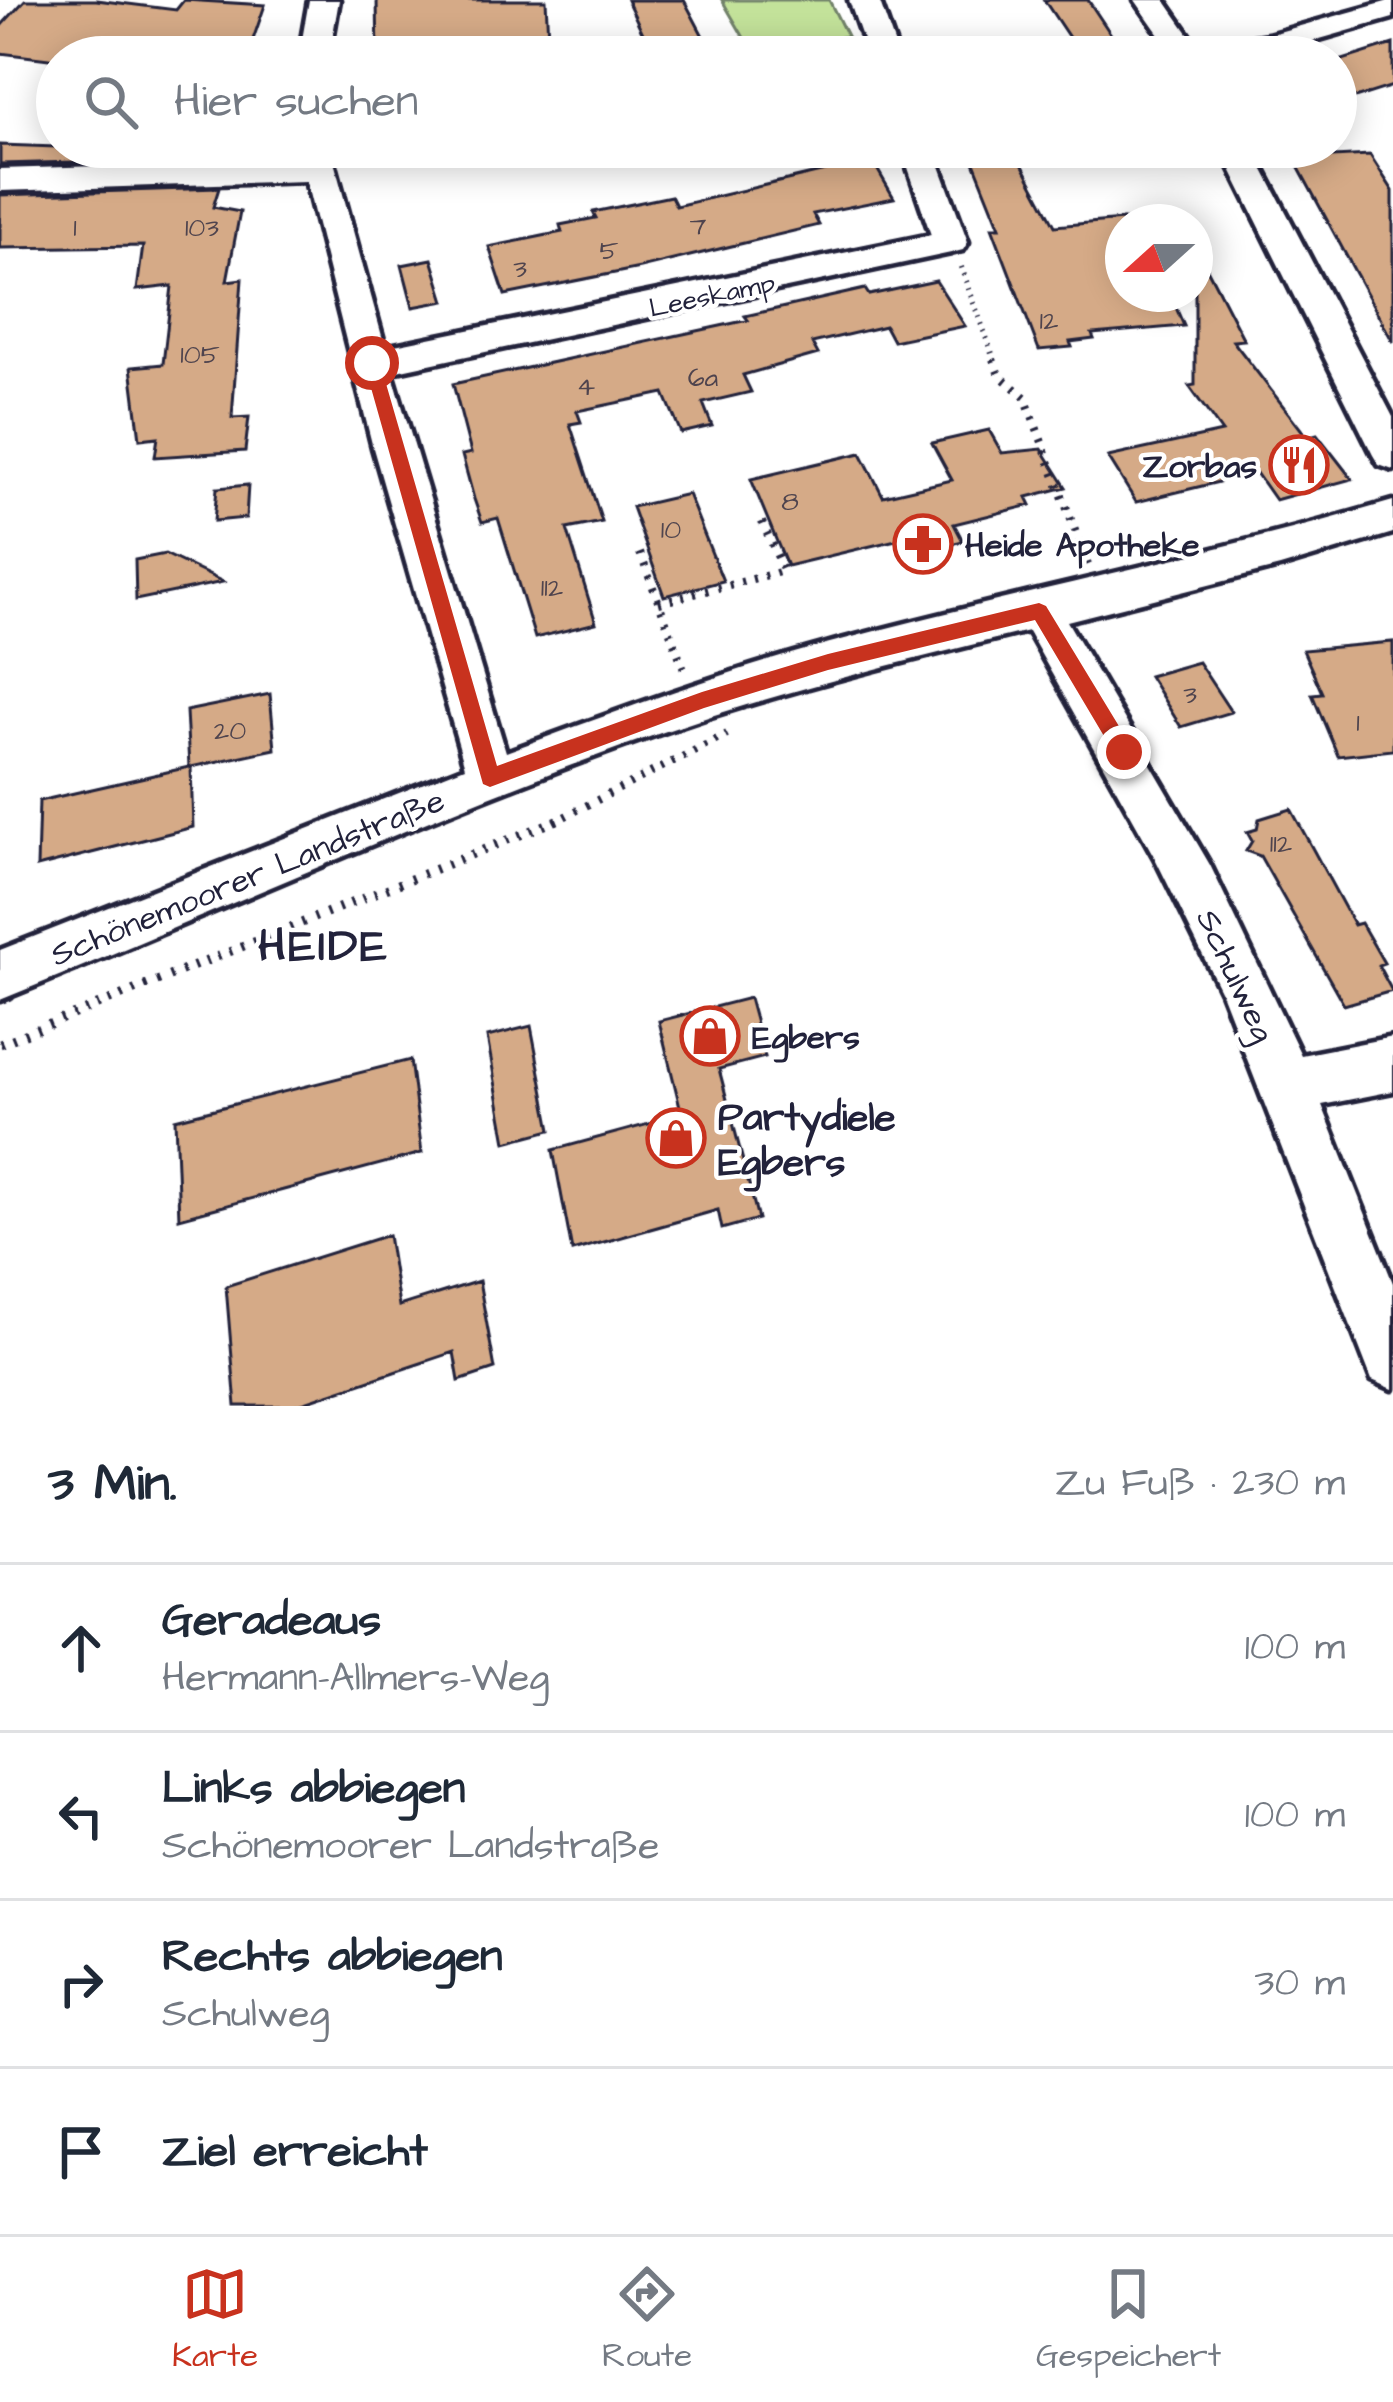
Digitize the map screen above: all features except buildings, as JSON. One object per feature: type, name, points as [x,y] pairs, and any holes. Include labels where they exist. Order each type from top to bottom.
[{"type":"street","points":[[318,36],[324,0]]},
{"type":"street","points":[[864,0],[877,36]]},
{"type":"street","points":[[1150,0],[1175,36]]},
{"type":"street","points":[[1299,36],[1393,9]]},
{"type":"street","points":[[0,180],[181,168]]},
{"type":"street","points":[[318,168],[490,778]]},
{"type":"street","points":[[925,168],[951,242]]},
{"type":"street","points":[[1247,168],[1393,455]]},
{"type":"street","name":"Leeskamp","points":[[372,363],[604,319],[951,242]]},
{"type":"street","name":"Schönemoorer Landstraße","points":[[0,975],[490,778],[721,714],[828,662],[1135,587],[1393,517]]},
{"type":"street","name":"Schulweg","points":[[1039,611],[1215,925],[1288,1085],[1393,1359]]},
{"type":"street","points":[[1288,1085],[1393,1064]]},
{"type":"path","points":[[951,242],[999,375],[1024,397],[1090,572],[1122,563],[1135,587]]},
{"type":"path","points":[[659,603],[784,571],[761,520]]},
{"type":"path","points":[[0,1044],[536,831],[721,714],[684,668],[640,553]]},
{"type":"green space","points":[[722,0],[829,0],[847,36],[743,36]]},
{"type":"place","name":"Zorbas","points":[[1299,465]]},
{"type":"place","name":"Heide Apotheke","points":[[923,544]]},
{"type":"place","name":"Egbers","points":[[710,1036]]},
{"type":"place","name":"Partydiele Egbers","points":[[676,1138]]},
{"type":"district","name":"HEIDE","points":[[324,944]]},
{"type":"route","points":[[372,363],[490,778],[702,700],[828,662],[1039,611],[1124,752]]}]
